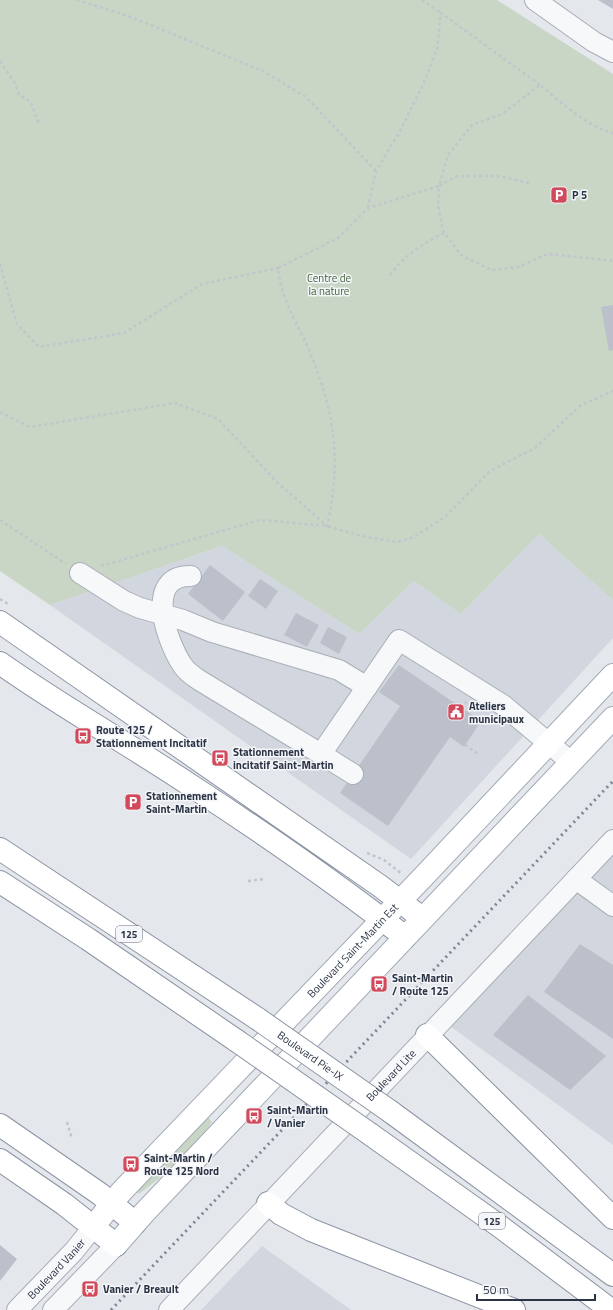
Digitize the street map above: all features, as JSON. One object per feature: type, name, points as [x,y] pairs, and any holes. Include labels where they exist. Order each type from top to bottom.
[{"type":"main road","points":[[0,622],[400,900],[422,918]]},
{"type":"main road","points":[[0,663],[39,690],[93,722],[194,787],[356,898],[405,937]]},
{"type":"main road","name":"Boulevard Saint-Martin Est","points":[[94,1226],[112,1204],[613,675]]},
{"type":"main road","points":[[0,1160],[94,1226],[116,1245],[422,918],[613,718]]},
{"type":"main road","name":"Boulevard Pie-IX","points":[[0,849],[258,1019],[391,1112],[613,1275]]},
{"type":"main road","name":"125","points":[[0,882],[88,939],[370,1134],[498,1225],[611,1310]]},
{"type":"main road","points":[[427,1035],[613,1218]]},
{"type":"main road","points":[[0,1125],[112,1204],[135,1223]]},
{"type":"main road","points":[[268,1204],[293,1221],[317,1232],[514,1310]]},
{"type":"street","points":[[536,0],[594,42],[613,52]]},
{"type":"street","points":[[80,573],[124,601],[140,608],[183,620],[212,632],[339,670],[367,686]]},
{"type":"street","points":[[191,576],[181,576],[176,578],[169,586],[163,597],[162,614],[169,638],[184,667],[191,675],[353,774]]},
{"type":"street","points":[[321,754],[399,640],[503,705],[571,762]]},
{"type":"street","name":"Boulevard Lite","points":[[168,1310],[613,840]]},
{"type":"street","points":[[576,879],[613,906]]},
{"type":"street","name":"Boulevard Vanier","points":[[17,1310],[74,1251],[94,1226]]},
{"type":"street","points":[[54,1310],[116,1245]]},
{"type":"path","points":[[76,0],[131,17],[263,71],[306,98],[376,171]]},
{"type":"path","points":[[422,0],[540,85],[576,114],[607,132],[613,133]]},
{"type":"path","points":[[368,208],[376,171],[400,131],[422,87],[437,49],[441,13]]},
{"type":"path","points":[[0,61],[14,82],[19,95],[31,102],[37,120],[40,122]]},
{"type":"path","points":[[540,85],[502,114],[472,125],[448,155],[439,186],[438,205],[444,233],[461,254],[491,270],[518,267],[548,254],[613,261]]},
{"type":"path","points":[[0,264],[17,324],[39,347],[124,333],[202,284],[278,268],[338,238],[368,208],[439,186],[457,176],[498,176],[529,183]]},
{"type":"path","points":[[390,275],[409,254],[430,240],[444,233]]},
{"type":"path","points":[[278,268],[282,292],[309,352],[330,409],[336,459],[333,500],[327,526]]},
{"type":"path","points":[[0,520],[80,573],[260,520],[327,526],[361,536],[397,542],[414,537],[446,516],[490,471],[535,448],[581,406],[613,391]]},
{"type":"path","points":[[0,412],[30,427],[175,403],[218,419],[277,482],[327,526]]},
{"type":"path","points":[[465,745],[480,755]]},
{"type":"path","points":[[248,880],[265,880]]},
{"type":"path","points":[[67,1122],[72,1139]]},
{"type":"shaded area","points":[[539,534],[613,600],[613,638],[411,859],[50,605],[222,546],[359,634],[414,581],[461,614]]},
{"type":"shaded area","points":[[613,840],[613,1145],[450,1026]]},
{"type":"shaded area","points":[[262,1246],[351,1310],[201,1310]]},
{"type":"green space","name":"Centre de la nature","points":[[0,0],[497,0],[613,74],[613,600],[539,534],[461,614],[414,581],[359,634],[222,546],[50,605],[0,571]]},
{"type":"green space","points":[[208,1117],[212,1122],[196,1143],[169,1170],[139,1194],[137,1192]]},
{"type":"building","points":[[598,0],[613,0],[613,9]]},
{"type":"building","points":[[613,305],[613,350],[609,351],[601,307]]},
{"type":"building","points":[[210,565],[245,592],[223,621],[188,594]]},
{"type":"building","points":[[260,579],[278,591],[266,609],[248,596]]},
{"type":"building","points":[[296,613],[319,625],[307,647],[284,635]]},
{"type":"building","points":[[328,627],[347,637],[339,654],[320,643]]},
{"type":"building","points":[[399,665],[481,721],[464,747],[450,737],[388,826],[340,793],[400,706],[379,692]]},
{"type":"building","points":[[580,944],[613,965],[613,1039],[544,992]]},
{"type":"building","points":[[528,995],[606,1056],[570,1090],[493,1035]]},
{"type":"building","points":[[0,1245],[17,1259],[0,1281]]},
{"type":"railway","points":[[111,1310],[613,781]]},
{"type":"place","name":"P 5","points":[[559,195]]},
{"type":"place","name":"Ateliers municipaux","points":[[456,712]]},
{"type":"place","name":"Route 125 / Stationnement Incitatif","points":[[83,736]]},
{"type":"place","name":"Stationnement incitatif Saint-Martin","points":[[220,758]]},
{"type":"place","name":"Stationnement Saint-Martin","points":[[133,802]]},
{"type":"place","name":"Saint-Martin / Route 125","points":[[379,984]]},
{"type":"place","name":"Saint-Martin / Vanier","points":[[254,1116]]},
{"type":"place","name":"Saint-Martin / Route 125 Nord","points":[[131,1164]]},
{"type":"place","name":"Vanier / Breault","points":[[90,1289]]}]
